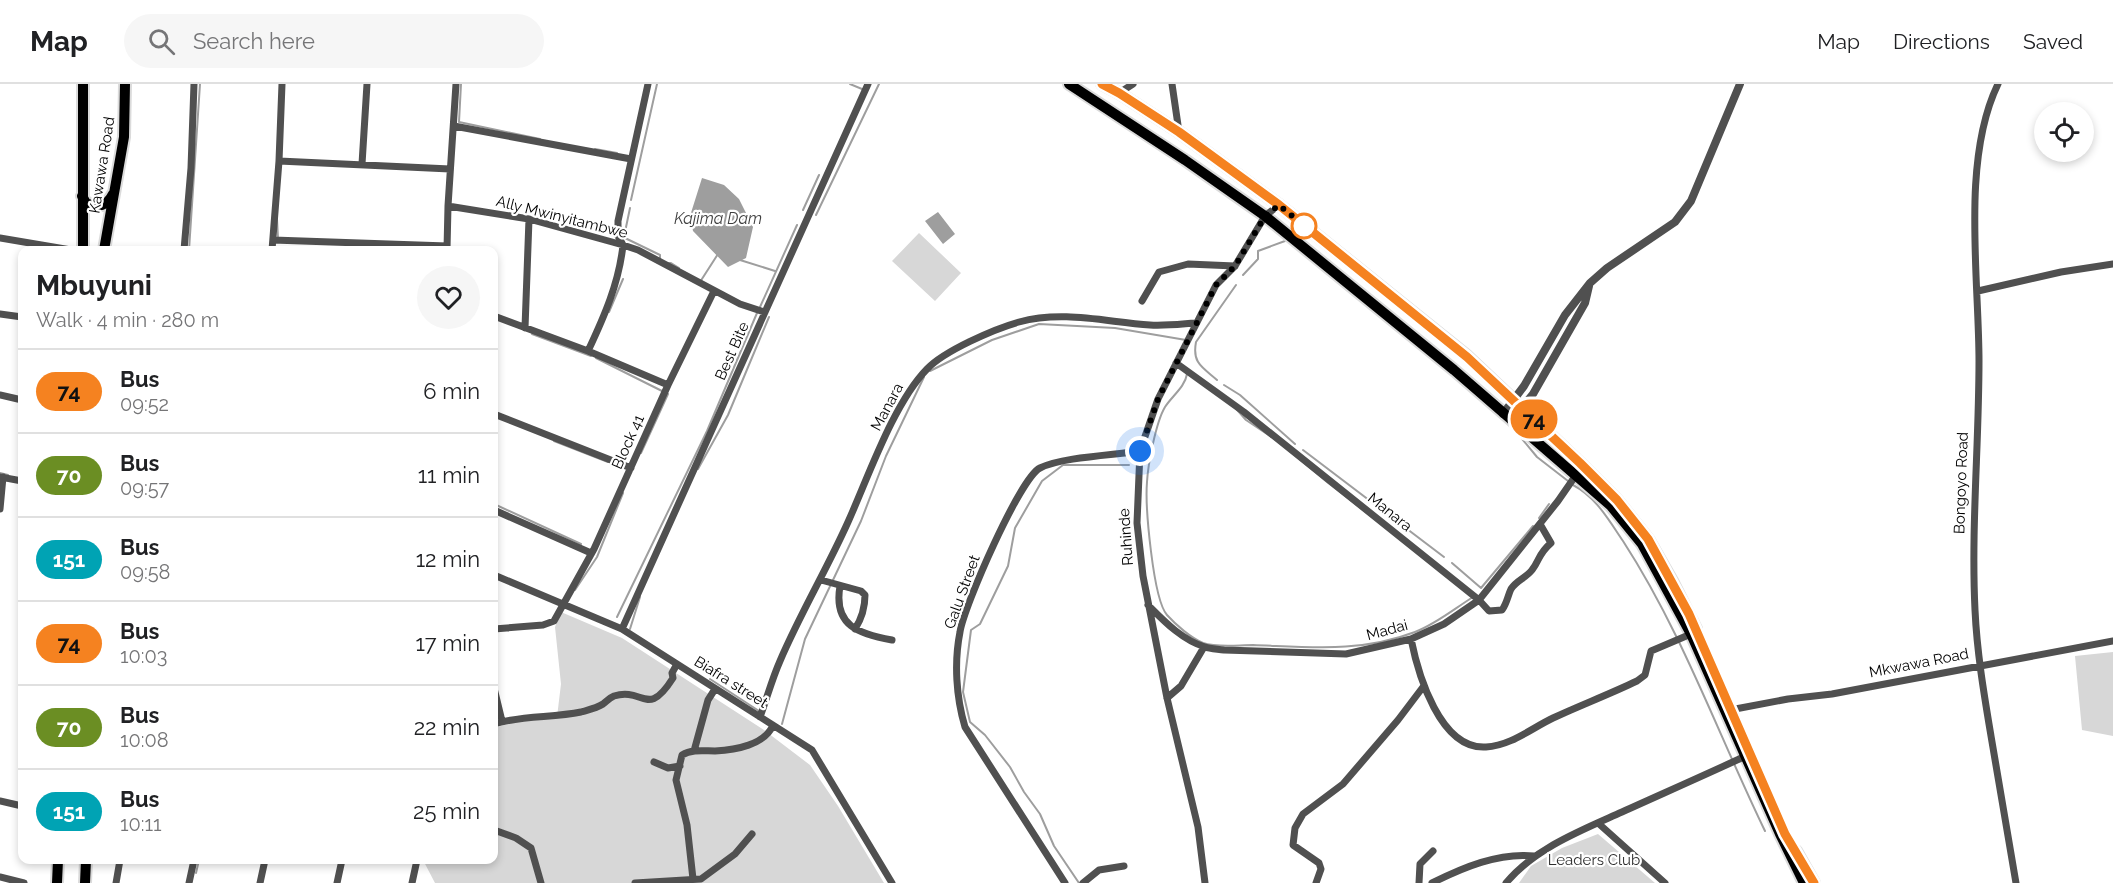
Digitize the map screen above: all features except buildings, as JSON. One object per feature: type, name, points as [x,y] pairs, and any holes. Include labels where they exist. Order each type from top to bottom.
[{"type":"main road","name":"Kawawa Road","points":[[82,246],[83,84]]},
{"type":"main road","name":"Kawawa Road","points":[[105,246],[124,137],[125,84]]},
{"type":"main road","points":[[1069,84],[1194,166],[1265,216],[1454,370],[1611,506],[1642,544],[1691,634],[1785,834],[1814,883]]},
{"type":"main road","points":[[1102,84],[1179,132],[1279,205],[1467,357],[1617,500],[1648,539],[1689,614],[1804,883]]},
{"type":"main road","points":[[82,195],[86,203],[98,206],[109,201],[114,191]]},
{"type":"main road","points":[[57,883],[58,864]]},
{"type":"main road","points":[[85,883],[86,864]]},
{"type":"street","points":[[184,246],[191,168],[194,84]]},
{"type":"street","points":[[272,246],[282,84]]},
{"type":"street","points":[[362,165],[368,84]]},
{"type":"street","points":[[447,246],[456,84]]},
{"type":"street","points":[[588,351],[618,278],[623,245],[618,236],[618,221],[648,84]]},
{"type":"street","name":"Best Bite","points":[[622,629],[868,84]]},
{"type":"street","points":[[1119,93],[1133,84]]},
{"type":"street","points":[[1172,84],[1179,132]]},
{"type":"street","points":[[1507,417],[1518,405],[1565,315],[1590,283],[1607,268],[1675,222],[1691,201],[1740,84]]},
{"type":"street","name":"Bongoyo Road","points":[[1998,84],[1987,113],[1978,165],[1975,257],[1979,363],[1973,550],[1979,665],[2016,883]]},
{"type":"street","points":[[454,126],[632,159]]},
{"type":"street","points":[[279,161],[450,169]]},
{"type":"street","points":[[1265,216],[1279,205]]},
{"type":"street","name":"Ally Mwinyitambwe","points":[[448,206],[529,219],[623,245],[645,254],[740,304],[764,312]]},
{"type":"street","name":"Ruhinde","points":[[1205,883],[1198,827],[1167,698],[1140,554],[1137,523],[1140,451],[1158,399],[1216,285],[1235,266],[1265,216]]},
{"type":"street","points":[[525,328],[529,219]]},
{"type":"street","points":[[0,238],[47,246]]},
{"type":"street","points":[[273,240],[346,246]]},
{"type":"street","points":[[1142,301],[1160,272],[1188,264],[1235,266]]},
{"type":"street","points":[[1978,291],[2061,272],[2113,264]]},
{"type":"street","name":"Block 41","points":[[498,629],[549,625],[554,621],[591,553],[714,291]]},
{"type":"street","points":[[0,314],[18,316]]},
{"type":"street","name":"Manara","points":[[760,717],[779,662],[821,580],[898,413],[916,381],[928,367],[981,336],[1021,321],[1057,316],[1152,325],[1196,323]]},
{"type":"street","points":[[498,318],[588,351],[668,385]]},
{"type":"street","name":"Manara","points":[[1176,363],[1244,412],[1479,600],[1489,611],[1502,610],[1509,599],[1510,591],[1519,579],[1534,568],[1537,558],[1551,543],[1540,524]]},
{"type":"street","points":[[0,395],[18,399]]},
{"type":"street","points":[[498,416],[632,468]]},
{"type":"street","name":"Galu Street","points":[[1065,883],[965,727],[960,712],[958,691],[960,628],[987,561],[1020,493],[1032,474],[1040,468],[1061,462],[1140,451]]},
{"type":"street","name":"Madai","points":[[1148,605],[1171,628],[1204,647],[1224,650],[1346,654],[1411,639],[1444,624],[1479,600],[1576,475]]},
{"type":"street","points":[[0,509],[2,477],[18,480]]},
{"type":"street","points":[[498,512],[591,553]]},
{"type":"street","name":"Biafra street","points":[[498,576],[622,629],[812,750],[892,883]]},
{"type":"street","points":[[821,580],[857,590],[865,595],[861,620],[855,629]]},
{"type":"street","points":[[834,585],[843,619],[855,629],[892,640]]},
{"type":"street","points":[[1411,639],[1423,687],[1451,732],[1472,746],[1485,748],[1498,745],[1552,718],[1637,681],[1645,675],[1651,651],[1691,634]]},
{"type":"street","name":"Mkwawa Road","points":[[1730,710],[1788,699],[1832,694],[2113,641]]},
{"type":"street","points":[[1167,698],[1181,686],[1204,647]]},
{"type":"street","points":[[498,722],[580,712],[601,705],[612,696],[656,699],[673,678],[672,673],[677,664]]},
{"type":"street","points":[[1316,883],[1321,869],[1319,863],[1293,845],[1295,828],[1303,814],[1343,784],[1423,687]]},
{"type":"street","points":[[694,751],[708,700],[715,689]]},
{"type":"street","points":[[498,704],[502,721]]},
{"type":"street","points":[[693,879],[687,825],[676,780],[682,755],[694,751],[741,748],[761,740],[770,732],[773,725]]},
{"type":"street","points":[[1506,883],[1534,856],[1598,823],[1748,755]]},
{"type":"street","points":[[654,762],[668,768],[680,766]]},
{"type":"street","points":[[0,801],[18,805]]},
{"type":"street","points":[[1598,823],[1665,883]]},
{"type":"street","points":[[498,831],[516,838],[531,849],[541,883]]},
{"type":"street","points":[[635,883],[693,879],[702,881],[735,854],[752,834]]},
{"type":"street","points":[[1419,883],[1420,864],[1434,851]]},
{"type":"street","points":[[1432,883],[1453,872],[1488,861],[1524,855],[1534,856]]},
{"type":"street","points":[[116,883],[119,864]]},
{"type":"street","points":[[189,883],[193,864]]},
{"type":"street","points":[[260,883],[265,864]]},
{"type":"street","points":[[337,883],[341,864]]},
{"type":"street","points":[[412,883],[416,864]]},
{"type":"street","points":[[1083,883],[1104,868],[1124,866]]},
{"type":"street","points":[[0,877],[24,883]]},
{"type":"green space","points":[[919,233],[961,273],[935,301],[892,261]]},
{"type":"green space","points":[[561,612],[622,638],[764,730],[810,765],[838,806],[884,883],[435,883],[425,864],[498,864],[498,727],[515,722],[557,717],[561,684],[555,627]]},
{"type":"green space","points":[[2113,652],[2113,736],[2082,730],[2075,656]]},
{"type":"green space","name":"Leaders Club","points":[[1598,834],[1655,883],[1519,883],[1531,866],[1562,848]]},
{"type":"water","name":"Kajima Dam","points":[[702,178],[724,185],[739,199],[753,227],[746,258],[728,267],[693,231],[690,216]]},
{"type":"water","points":[[938,212],[955,234],[943,244],[925,221]]},
{"type":"waterway","points":[[189,246],[200,84]]},
{"type":"waterway","points":[[461,84],[459,122],[540,139]]},
{"type":"waterway","points":[[631,200],[657,84]]},
{"type":"waterway","points":[[850,84],[862,89]]},
{"type":"waterway","points":[[816,215],[879,84]]},
{"type":"waterway","points":[[595,149],[617,153]]},
{"type":"waterway","points":[[803,210],[819,175]]},
{"type":"waterway","points":[[630,208],[625,238],[660,255],[660,259]]},
{"type":"waterway","points":[[277,219],[278,238]]},
{"type":"waterway","points":[[760,307],[797,225]]},
{"type":"waterway","points":[[1243,275],[1258,259],[1258,251],[1285,241]]},
{"type":"waterway","points":[[700,282],[718,254]]},
{"type":"waterway","points":[[740,260],[775,271]]},
{"type":"waterway","points":[[669,263],[679,268]]},
{"type":"waterway","points":[[609,312],[623,279]]},
{"type":"waterway","points":[[1217,380],[1199,364],[1195,355],[1196,342],[1236,285]]},
{"type":"waterway","points":[[617,617],[707,431],[757,313]]},
{"type":"waterway","points":[[698,469],[728,415],[769,317]]},
{"type":"waterway","points":[[930,371],[992,340],[1039,324],[1115,328],[1186,340]]},
{"type":"waterway","points":[[532,334],[591,356]]},
{"type":"waterway","points":[[596,358],[668,394],[641,453]]},
{"type":"waterway","points":[[1190,372],[1231,403],[1246,420],[1279,442],[1473,597],[1423,629],[1395,639],[1355,646],[1215,645],[1203,643],[1184,631],[1167,615],[1158,591],[1151,552],[1147,482],[1153,443],[1165,407],[1190,372]]},
{"type":"waterway","points":[[782,724],[805,639],[861,521],[886,456],[924,377]]},
{"type":"waterway","points":[[1224,385],[1240,395],[1295,444]]},
{"type":"waterway","points":[[1518,434],[1537,457],[1568,481]]},
{"type":"waterway","points":[[554,441],[608,462]]},
{"type":"waterway","points":[[1303,450],[1444,557]]},
{"type":"waterway","points":[[1079,883],[1054,846],[1040,814],[1010,767],[985,735],[970,722],[963,692],[971,630],[980,624],[1008,566],[1015,528],[1042,481],[1063,465],[1129,465]]},
{"type":"waterway","points":[[0,473],[8,475]]},
{"type":"waterway","points":[[1573,485],[1601,509],[1644,576],[1681,647],[1765,831]]},
{"type":"waterway","points":[[575,590],[597,557],[623,493]]},
{"type":"waterway","points":[[1539,518],[1549,504]]},
{"type":"waterway","points":[[498,506],[581,544]]},
{"type":"waterway","points":[[1452,563],[1481,588],[1533,526]]},
{"type":"waterway","points":[[630,629],[640,597]]},
{"type":"waterway","points":[[710,679],[759,711]]},
{"type":"waterway","points":[[196,873],[198,864]]},
{"type":"bus line","name":"74","points":[[1102,84],[1179,132],[1279,205],[1467,357],[1617,500],[1648,539],[1689,614],[1785,834],[1814,883]]},
{"type":"route","points":[[1140,451],[1158,399],[1181,356],[1191,331],[1216,285],[1235,266],[1265,216],[1279,205],[1304,226]]}]
